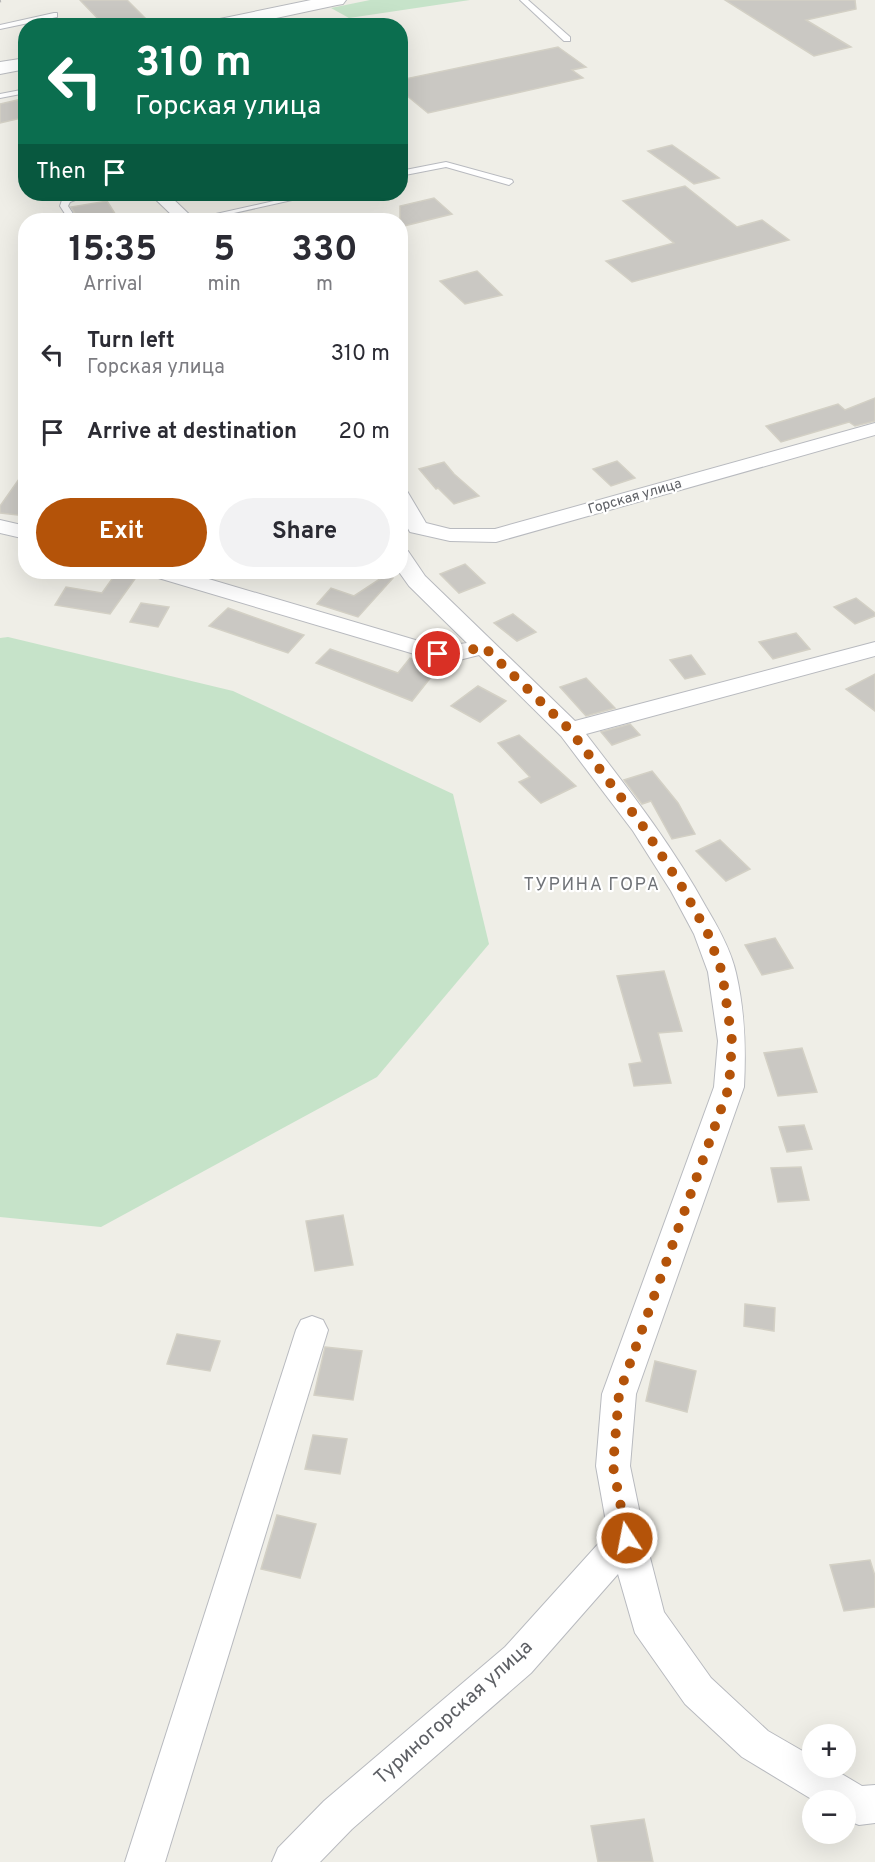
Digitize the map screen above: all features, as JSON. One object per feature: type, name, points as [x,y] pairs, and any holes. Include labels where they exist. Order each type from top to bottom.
[{"type":"main road","points":[[249,18],[337,0]]},
{"type":"main road","points":[[0,68],[18,65]]},
{"type":"street","points":[[166,201],[179,213]]},
{"type":"street","name":"Горская улица","points":[[418,527],[450,535],[496,536],[875,429]]},
{"type":"street","points":[[408,509],[418,527],[408,535]]},
{"type":"street","points":[[0,526],[18,531]]},
{"type":"street","points":[[408,568],[417,581],[570,730],[642,825],[682,887],[708,934],[722,972],[732,1041],[729,1087],[619,1394],[613,1466],[627,1538],[648,1620],[698,1691],[755,1744],[870,1811]]},
{"type":"street","points":[[186,579],[438,654],[459,654],[483,646]]},
{"type":"street","points":[[570,730],[875,649]]},
{"type":"street","points":[[146,1862],[312,1330]]},
{"type":"street","name":"Туриногорская улица","points":[[292,1862],[338,1815],[518,1660],[627,1538]]},
{"type":"lane","points":[[524,0],[567,39]]},
{"type":"lane","points":[[40,18],[54,15]]},
{"type":"lane","points":[[0,27],[18,23]]},
{"type":"lane","points":[[0,96],[18,93]]},
{"type":"lane","points":[[408,172],[446,164],[508,182]]},
{"type":"lane","points":[[226,213],[282,201]]},
{"type":"green space","points":[[370,0],[470,0],[349,18],[331,8]]},
{"type":"green space","points":[[8,637],[233,691],[453,794],[489,944],[377,1077],[101,1227],[0,1217],[0,638]]},
{"type":"building","points":[[80,0],[127,0],[145,18],[97,18]]},
{"type":"building","points":[[725,0],[855,0],[856,9],[806,20],[851,47],[814,56]]},
{"type":"building","points":[[558,47],[586,67],[572,70],[583,78],[428,113],[408,97],[408,78]]},
{"type":"building","points":[[18,100],[18,119],[0,123],[0,104]]},
{"type":"building","points":[[672,145],[719,178],[694,184],[648,151]]},
{"type":"building","points":[[685,186],[737,227],[762,220],[789,240],[632,282],[606,261],[674,243],[623,201]]},
{"type":"building","points":[[434,198],[452,214],[408,225],[408,213],[400,213],[400,206]]},
{"type":"building","points":[[107,201],[115,213],[75,213],[71,207]]},
{"type":"building","points":[[477,271],[502,295],[465,304],[440,281]]},
{"type":"building","points":[[875,398],[875,421],[855,426],[849,422],[781,442],[766,426],[838,404],[845,410]]},
{"type":"building","points":[[617,461],[635,478],[611,486],[593,469]]},
{"type":"building","points":[[444,462],[479,496],[454,504],[438,488],[436,489],[419,469]]},
{"type":"building","points":[[18,480],[18,515],[0,513],[0,506]]},
{"type":"building","points":[[465,564],[485,583],[459,593],[440,574]]},
{"type":"building","points":[[112,579],[135,579],[110,614],[55,605],[66,587],[102,593]]},
{"type":"building","points":[[380,579],[392,579],[358,617],[317,604],[331,588],[354,596]]},
{"type":"building","points":[[856,598],[875,613],[875,616],[855,624],[834,607]]},
{"type":"building","points":[[141,603],[169,607],[158,627],[130,622]]},
{"type":"building","points":[[228,608],[304,635],[288,653],[209,626]]},
{"type":"building","points":[[513,614],[536,632],[517,641],[494,623]]},
{"type":"building","points":[[796,633],[810,649],[773,659],[759,642]]},
{"type":"building","points":[[330,649],[398,673],[410,658],[439,667],[412,701],[316,663]]},
{"type":"building","points":[[691,655],[705,674],[685,679],[670,660]]},
{"type":"building","points":[[875,674],[875,711],[846,689]]},
{"type":"building","points":[[586,678],[615,708],[586,716],[560,687]]},
{"type":"building","points":[[478,686],[506,701],[480,722],[451,706]]},
{"type":"building","points":[[630,724],[640,735],[612,745],[601,732]]},
{"type":"building","points":[[519,735],[576,786],[541,803],[519,782],[530,777],[498,743]]},
{"type":"building","points":[[652,771],[678,803],[695,834],[672,839],[651,801],[642,804],[624,780]]},
{"type":"building","points":[[720,840],[750,869],[726,881],[696,851]]},
{"type":"building","points":[[775,938],[793,968],[762,975],[745,945]]},
{"type":"building","points":[[664,971],[682,1031],[658,1033],[671,1083],[634,1086],[629,1064],[642,1062],[617,976]]},
{"type":"building","points":[[802,1048],[817,1092],[778,1096],[764,1053]]},
{"type":"building","points":[[804,1125],[812,1149],[787,1152],[779,1127]]},
{"type":"building","points":[[801,1167],[809,1200],[778,1202],[771,1168]]},
{"type":"building","points":[[343,1215],[353,1265],[315,1271],[306,1221]]},
{"type":"building","points":[[745,1304],[775,1308],[774,1331],[744,1326]]},
{"type":"building","points":[[177,1334],[220,1341],[210,1371],[167,1364]]},
{"type":"building","points":[[325,1347],[362,1351],[353,1400],[314,1395]]},
{"type":"building","points":[[655,1361],[696,1371],[687,1412],[646,1401]]},
{"type":"building","points":[[313,1435],[347,1439],[340,1474],[305,1469]]},
{"type":"building","points":[[277,1515],[316,1524],[300,1578],[261,1569]]},
{"type":"building","points":[[870,1560],[875,1576],[875,1607],[844,1611],[830,1565]]},
{"type":"building","points":[[644,1819],[653,1862],[598,1862],[591,1826]]},
{"type":"railway","points":[[0,1],[5,0]]},
{"type":"district","name":"ТУРИНА ГОРА","points":[[592,885]]},
{"type":"route","points":[[438,654],[459,654],[483,646],[570,730],[642,825],[682,887],[708,934],[722,972],[732,1041],[729,1087],[619,1394],[613,1466],[627,1538]]}]
